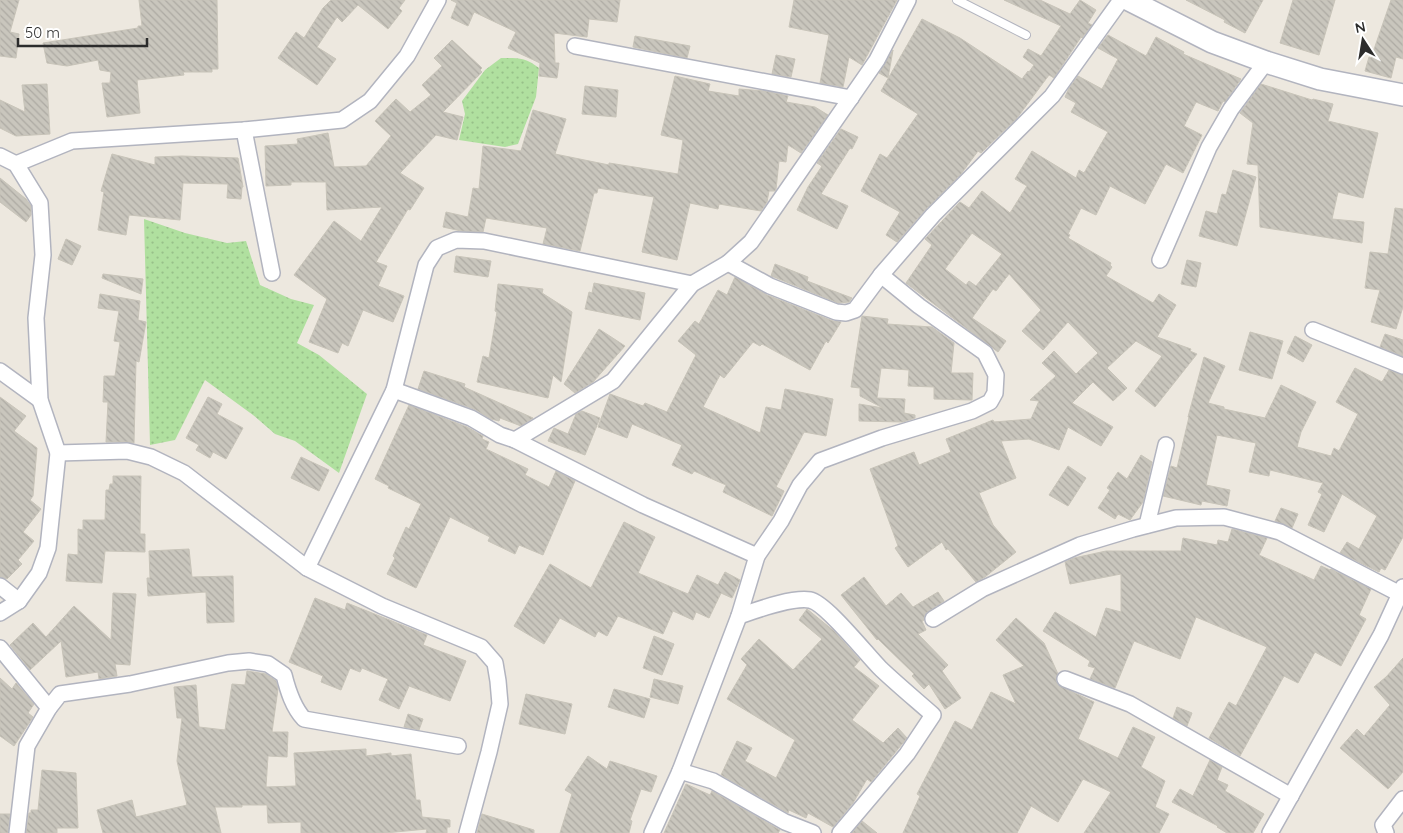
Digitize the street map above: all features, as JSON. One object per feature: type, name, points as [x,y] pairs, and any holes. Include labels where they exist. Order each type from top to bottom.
[{"type":"street","points":[[16,164],[72,141],[244,130],[342,120],[370,101],[407,56],[438,0]]},
{"type":"street","points":[[515,440],[613,381],[692,284],[728,263],[751,242],[877,60],[908,0]]},
{"type":"street","points":[[728,263],[770,286],[836,312],[846,314],[855,310],[881,275],[933,215],[1052,96],[1121,0]]},
{"type":"street","points":[[1129,0],[1212,42],[1266,62],[1320,79],[1403,95]]},
{"type":"street","points":[[575,46],[851,98]]},
{"type":"street","points":[[1160,260],[1208,147],[1231,109],[1266,62]]},
{"type":"street","points":[[244,130],[272,273]]},
{"type":"street","points":[[0,156],[16,164],[40,203],[44,256],[36,318],[40,400],[58,453],[48,548],[38,573],[18,601],[0,613]]},
{"type":"street","points":[[307,568],[394,390],[426,265],[437,248],[456,240],[484,242],[692,284]]},
{"type":"street","points":[[652,833],[680,771],[739,616],[757,556],[781,521],[800,485],[820,461],[882,438],[972,411],[990,402],[995,393],[996,375],[985,353],[881,275]]},
{"type":"street","points":[[1313,330],[1403,366]]},
{"type":"street","points":[[0,372],[40,400]]},
{"type":"street","points":[[394,390],[471,418],[500,435],[515,440],[644,505],[757,556]]},
{"type":"street","points":[[1147,525],[1166,445]]},
{"type":"street","points":[[58,453],[127,451],[151,457],[184,473],[307,568],[382,606],[481,647],[494,663],[500,704],[467,833]]},
{"type":"street","points":[[933,619],[982,589],[1080,545],[1176,518],[1224,517],[1280,532],[1402,590],[1381,635],[1270,833]]},
{"type":"street","points":[[0,586],[18,601]]},
{"type":"street","points":[[739,616],[769,606],[801,599],[812,600],[825,609],[880,668],[933,715],[907,754],[840,833]]},
{"type":"street","points":[[0,648],[49,708]]},
{"type":"street","points":[[17,833],[27,746],[49,708],[60,694],[130,684],[228,663],[249,661],[268,664],[284,675],[288,693],[298,713],[304,719],[458,746]]},
{"type":"street","points":[[1065,679],[1130,704],[1291,796]]},
{"type":"street","points":[[680,771],[713,781],[785,822],[813,833]]},
{"type":"street","points":[[1386,833],[1383,825],[1403,799]]},
{"type":"lane","points":[[957,0],[1026,34]]},
{"type":"green space","points":[[501,58],[521,59],[539,68],[536,97],[518,144],[505,147],[459,140],[465,114],[462,101],[485,70]]},
{"type":"green space","points":[[144,219],[185,233],[227,243],[246,241],[260,285],[291,299],[314,305],[297,343],[319,355],[367,394],[339,473],[295,441],[275,434],[253,415],[205,380],[175,440],[150,445]]},
{"type":"building","points":[[0,0],[19,0],[10,32],[19,34],[16,58],[0,56]]},
{"type":"building","points":[[139,0],[217,0],[218,69],[212,69],[212,72],[183,72],[184,75],[137,80],[140,113],[107,117],[102,83],[110,83],[111,72],[100,70],[98,60],[67,66],[47,63],[43,43],[138,28],[138,26],[142,26]]},
{"type":"building","points":[[331,0],[405,0],[399,8],[402,11],[388,29],[358,5],[342,22],[337,17],[317,47],[336,59],[317,85],[278,58],[296,32],[304,38],[323,8]]},
{"type":"building","points":[[451,0],[620,0],[617,22],[589,19],[587,37],[554,33],[555,63],[559,63],[557,78],[539,76],[540,63],[508,48],[516,32],[474,12],[468,26],[451,18],[457,3]]},
{"type":"building","points":[[794,0],[897,0],[862,65],[849,57],[843,87],[820,83],[829,35],[789,27]]},
{"type":"building","points":[[1004,0],[1040,0],[1070,14],[1080,0],[1096,10],[1088,23],[1092,25],[1081,37],[1054,78],[1049,75],[1017,118],[981,153],[978,151],[961,174],[897,242],[886,235],[900,212],[861,191],[880,154],[887,158],[918,114],[881,91],[922,19],[960,38],[1022,79],[1034,65],[1023,57],[1028,49],[1041,56],[1061,26]]},
{"type":"building","points":[[1186,0],[1263,0],[1245,33],[1224,22],[1225,20]]},
{"type":"building","points":[[1293,0],[1335,0],[1319,55],[1280,43]]},
{"type":"building","points":[[1391,0],[1403,0],[1403,59],[1396,57],[1391,78],[1365,71]]},
{"type":"building","points":[[1108,35],[1146,56],[1156,37],[1184,52],[1183,54],[1241,79],[1225,102],[1223,101],[1218,111],[1196,102],[1184,126],[1202,135],[1183,173],[1166,164],[1145,204],[1110,186],[1096,215],[1081,208],[1068,234],[1070,235],[1068,238],[1111,263],[1112,267],[1106,276],[1153,303],[1159,294],[1176,305],[1157,337],[1191,349],[1190,351],[1197,354],[1155,407],[1135,391],[1162,356],[1136,341],[1107,368],[1127,388],[1113,401],[1093,382],[1072,403],[1113,427],[1101,446],[1068,427],[1059,450],[1029,439],[1001,441],[1016,478],[979,493],[993,525],[1016,552],[985,577],[976,582],[948,549],[946,550],[942,542],[908,567],[895,548],[898,546],[870,469],[914,452],[919,465],[951,452],[946,439],[993,420],[994,422],[1031,419],[1039,401],[1030,400],[1056,376],[1042,363],[1054,351],[1076,374],[1098,353],[1068,322],[1043,350],[1022,331],[1041,310],[1009,274],[996,291],[993,289],[972,318],[1006,341],[998,352],[906,283],[932,245],[925,239],[960,202],[969,208],[982,191],[1010,213],[1027,186],[1015,179],[1032,151],[1076,178],[1079,170],[1084,173],[1108,132],[1071,112],[1076,103],[1065,97],[1078,76],[1102,89],[1118,59],[1098,48]],"holes":[[[972,233],[1002,254],[976,286],[969,281],[966,285],[945,269]]]},
{"type":"building","points":[[635,36],[690,46],[687,58],[633,47]]},
{"type":"building","points":[[452,40],[482,68],[480,70],[482,72],[443,112],[463,117],[457,140],[436,135],[400,173],[424,188],[410,210],[408,209],[376,262],[387,266],[378,286],[404,296],[393,322],[363,310],[348,346],[342,343],[338,353],[309,342],[327,299],[294,275],[334,221],[361,241],[382,207],[327,210],[326,182],[291,182],[291,185],[266,186],[265,146],[298,144],[297,139],[328,133],[334,167],[366,166],[391,136],[375,121],[396,99],[410,112],[431,95],[422,85],[442,66],[434,58]]},
{"type":"building","points":[[893,50],[888,78],[879,73]]},
{"type":"building","points":[[776,55],[795,59],[791,77],[772,74]]},
{"type":"building","points":[[675,76],[710,84],[708,91],[739,96],[739,89],[765,91],[788,96],[786,102],[815,107],[828,115],[801,153],[788,145],[786,162],[779,161],[776,189],[775,191],[769,191],[767,202],[761,211],[719,204],[718,209],[690,203],[677,260],[642,252],[654,197],[598,188],[597,193],[594,193],[580,251],[543,244],[547,228],[486,218],[483,232],[461,231],[443,227],[446,212],[468,217],[473,188],[479,189],[483,146],[521,151],[533,110],[566,119],[555,154],[609,165],[609,163],[678,174],[683,140],[661,135]]},
{"type":"building","points":[[47,84],[50,134],[16,136],[0,128],[0,100],[25,112],[22,85]]},
{"type":"building","points":[[1261,84],[1312,100],[1333,104],[1328,121],[1378,133],[1363,198],[1338,192],[1332,219],[1364,222],[1362,243],[1260,227],[1258,165],[1247,164],[1253,123],[1240,113]]},
{"type":"building","points":[[585,86],[618,90],[616,117],[582,114]]},
{"type":"building","points":[[841,129],[858,137],[852,149],[850,148],[821,194],[848,206],[837,229],[797,210],[808,187],[822,166],[817,163]]},
{"type":"building","points":[[112,154],[155,165],[155,157],[238,158],[243,187],[241,199],[227,198],[228,184],[183,183],[180,220],[129,215],[126,235],[98,230],[104,192],[101,191]]},
{"type":"building","points":[[1233,170],[1256,177],[1237,246],[1199,236],[1206,211],[1217,214],[1222,194],[1226,195]]},
{"type":"building","points":[[0,178],[26,199],[31,206],[31,215],[26,222],[0,202]]},
{"type":"building","points":[[1395,208],[1403,209],[1403,307],[1396,329],[1371,322],[1380,290],[1365,288],[1370,252],[1388,254]]},
{"type":"building","points":[[66,239],[81,246],[72,265],[58,259]]},
{"type":"building","points":[[456,256],[491,261],[488,277],[454,272]]},
{"type":"building","points":[[1187,260],[1201,263],[1196,287],[1181,284]]},
{"type":"building","points":[[775,264],[808,277],[807,281],[852,298],[849,302],[838,303],[771,276]]},
{"type":"building","points":[[103,274],[143,279],[141,294],[102,278]]},
{"type":"building","points":[[735,277],[767,295],[833,321],[841,322],[828,343],[826,341],[810,370],[762,344],[760,346],[753,342],[724,378],[720,375],[703,407],[760,433],[766,407],[781,410],[785,389],[833,399],[826,436],[804,432],[776,487],[784,491],[772,516],[723,492],[726,485],[694,471],[692,474],[672,465],[682,445],[632,424],[627,438],[598,427],[610,394],[643,406],[645,403],[667,412],[696,355],[678,341],[695,321],[699,324],[718,290],[727,295]]},
{"type":"building","points":[[594,283],[645,293],[640,320],[585,309],[589,292],[592,293]]},
{"type":"building","points":[[498,284],[543,289],[542,293],[572,312],[561,382],[553,375],[548,398],[477,382],[483,356],[489,358],[497,312],[495,311]]},
{"type":"building","points":[[100,294],[140,301],[138,320],[146,322],[139,362],[136,361],[134,443],[106,442],[108,402],[103,402],[104,376],[115,376],[120,342],[114,341],[119,311],[98,308]]},
{"type":"building","points":[[862,316],[888,319],[887,324],[932,327],[954,343],[951,373],[973,373],[972,400],[934,399],[934,387],[908,386],[909,370],[881,368],[877,398],[905,399],[904,413],[915,415],[915,418],[903,422],[859,421],[859,404],[883,408],[860,396],[860,388],[851,387]]},
{"type":"building","points":[[599,329],[625,346],[593,382],[575,393],[564,384]]},
{"type":"building","points":[[1250,332],[1283,341],[1272,379],[1239,370]]},
{"type":"building","points":[[1385,334],[1403,340],[1403,356],[1380,347]]},
{"type":"building","points":[[1295,336],[1312,345],[1303,362],[1287,353]]},
{"type":"building","points":[[1204,357],[1225,366],[1208,403],[1224,407],[1224,409],[1265,418],[1281,385],[1316,402],[1301,432],[1297,447],[1331,456],[1334,448],[1339,451],[1358,414],[1336,402],[1355,368],[1382,382],[1389,370],[1403,375],[1403,537],[1385,570],[1381,568],[1379,572],[1340,553],[1347,542],[1359,549],[1377,516],[1342,494],[1324,532],[1308,525],[1322,494],[1318,492],[1323,483],[1270,470],[1269,476],[1249,472],[1256,443],[1217,435],[1206,485],[1230,490],[1227,506],[1202,501],[1201,505],[1163,496],[1171,466],[1177,468]]},
{"type":"building","points":[[424,371],[465,384],[464,387],[533,418],[521,426],[500,418],[499,421],[491,419],[474,409],[418,389]]},
{"type":"building","points":[[0,397],[26,416],[14,431],[37,448],[33,496],[30,500],[41,509],[23,532],[34,541],[18,560],[22,564],[7,579],[0,577]]},
{"type":"building","points":[[208,397],[222,404],[217,414],[243,428],[226,459],[213,452],[210,458],[196,450],[199,445],[186,438]]},
{"type":"building","points":[[409,405],[467,427],[483,436],[482,439],[489,442],[486,449],[528,469],[525,475],[549,487],[556,471],[575,481],[543,555],[519,545],[515,554],[488,541],[490,537],[450,517],[416,588],[387,574],[406,527],[409,529],[421,504],[388,488],[389,486],[375,479]]},
{"type":"building","points":[[582,411],[600,418],[585,455],[548,441],[554,428],[568,434],[576,414]]},
{"type":"building","points":[[1141,455],[1152,462],[1143,502],[1130,520],[1118,514],[1115,519],[1098,508],[1110,490],[1107,488],[1118,472],[1127,479]]},
{"type":"building","points":[[301,457],[329,470],[319,491],[291,478]]},
{"type":"building","points":[[1068,466],[1086,478],[1068,506],[1049,495]]},
{"type":"building","points":[[113,476],[141,476],[140,534],[145,534],[145,552],[105,551],[102,583],[66,581],[68,554],[78,555],[78,529],[83,530],[83,520],[105,520],[106,490],[109,490],[110,484],[113,484]]},
{"type":"building","points":[[1281,508],[1298,514],[1292,528],[1275,521]]},
{"type":"building","points":[[624,522],[655,537],[638,573],[688,594],[697,575],[718,585],[725,572],[740,580],[732,598],[721,593],[709,618],[696,612],[693,620],[673,611],[663,634],[618,616],[607,636],[598,631],[595,637],[560,618],[544,644],[514,626],[550,564],[591,588]]},
{"type":"building","points":[[1232,529],[1267,538],[1259,555],[1314,580],[1321,566],[1371,589],[1359,615],[1366,619],[1341,666],[1315,652],[1298,683],[1284,676],[1240,756],[1209,738],[1229,702],[1236,706],[1267,647],[1196,617],[1180,659],[1134,641],[1115,688],[1090,679],[1095,668],[1088,666],[1090,661],[1043,631],[1055,612],[1096,637],[1106,608],[1121,612],[1121,574],[1070,584],[1065,562],[1074,558],[1106,551],[1181,551],[1183,538],[1217,545],[1218,540],[1228,542]]},
{"type":"building","points":[[189,549],[192,577],[233,576],[234,622],[207,623],[206,592],[148,596],[147,578],[150,578],[149,551]]},
{"type":"building","points":[[864,577],[886,606],[901,593],[913,607],[938,592],[944,601],[925,614],[922,621],[926,630],[918,634],[948,665],[942,671],[961,698],[945,709],[929,684],[924,689],[912,676],[914,674],[877,640],[841,595]]},
{"type":"building","points":[[113,593],[136,594],[130,665],[115,664],[117,676],[99,679],[98,672],[66,677],[61,641],[30,670],[10,645],[33,623],[46,637],[74,606],[111,640]]},
{"type":"building","points":[[315,598],[345,610],[347,603],[427,635],[423,645],[466,661],[450,701],[409,686],[399,709],[379,700],[388,679],[362,668],[360,672],[350,668],[341,690],[321,682],[323,676],[289,662]]},
{"type":"building","points":[[807,609],[834,631],[860,660],[854,667],[879,686],[852,720],[883,743],[898,728],[907,738],[871,782],[867,779],[853,803],[833,827],[808,813],[806,818],[789,810],[788,813],[721,775],[737,741],[752,748],[745,761],[776,778],[795,740],[727,699],[747,665],[741,659],[759,639],[793,670],[822,639],[799,620]]},
{"type":"building","points":[[1016,618],[1044,643],[1058,674],[1056,680],[1058,685],[1094,702],[1078,739],[1118,758],[1133,727],[1155,737],[1141,767],[1165,781],[1155,807],[1169,814],[1159,833],[1084,833],[1111,792],[1083,779],[1058,822],[1031,806],[1017,833],[903,833],[920,796],[917,794],[955,721],[972,730],[991,692],[1016,704],[1003,675],[1024,666],[996,640]]},
{"type":"building","points":[[654,636],[674,644],[662,675],[643,668]]},
{"type":"building","points":[[1403,658],[1403,772],[1388,789],[1340,748],[1357,729],[1364,736],[1390,705],[1374,687]]},
{"type":"building","points":[[247,671],[266,674],[276,681],[278,689],[272,732],[288,732],[287,757],[268,756],[266,787],[296,786],[294,753],[366,749],[366,756],[391,753],[391,756],[411,754],[416,800],[420,800],[422,817],[450,820],[450,827],[447,827],[447,833],[426,833],[427,829],[385,833],[301,833],[301,822],[268,823],[267,805],[242,805],[242,807],[215,807],[221,833],[103,833],[97,810],[132,800],[136,817],[187,805],[177,761],[182,718],[177,718],[174,687],[196,685],[199,727],[225,730],[232,684],[245,685]]},
{"type":"building","points":[[0,678],[12,689],[16,683],[34,704],[28,713],[33,717],[14,746],[0,736]]},
{"type":"building","points":[[654,679],[683,686],[678,704],[650,697]]},
{"type":"building","points":[[614,689],[650,699],[644,718],[608,707]]},
{"type":"building","points":[[526,694],[572,704],[565,734],[519,724]]},
{"type":"building","points":[[1177,707],[1192,713],[1187,726],[1173,718]]},
{"type":"building","points":[[408,714],[423,719],[419,730],[404,727]]},
{"type":"building","points":[[588,756],[607,769],[610,761],[657,776],[651,792],[641,789],[630,820],[632,821],[629,833],[560,833],[572,794],[565,790]]},
{"type":"building","points":[[1210,760],[1222,767],[1217,780],[1228,785],[1225,791],[1264,814],[1253,833],[1227,833],[1218,826],[1172,802],[1180,789],[1193,796]]},
{"type":"building","points":[[42,770],[76,773],[78,828],[57,828],[57,833],[26,833],[29,813],[31,813],[31,810],[38,810]]},
{"type":"building","points":[[686,784],[710,795],[712,791],[780,830],[778,833],[664,833]]},
{"type":"building","points":[[0,814],[10,814],[8,833],[0,833]]},
{"type":"building","points":[[482,814],[534,830],[534,833],[477,833]]},
{"type":"building","points":[[862,821],[877,833],[852,833]]}]
